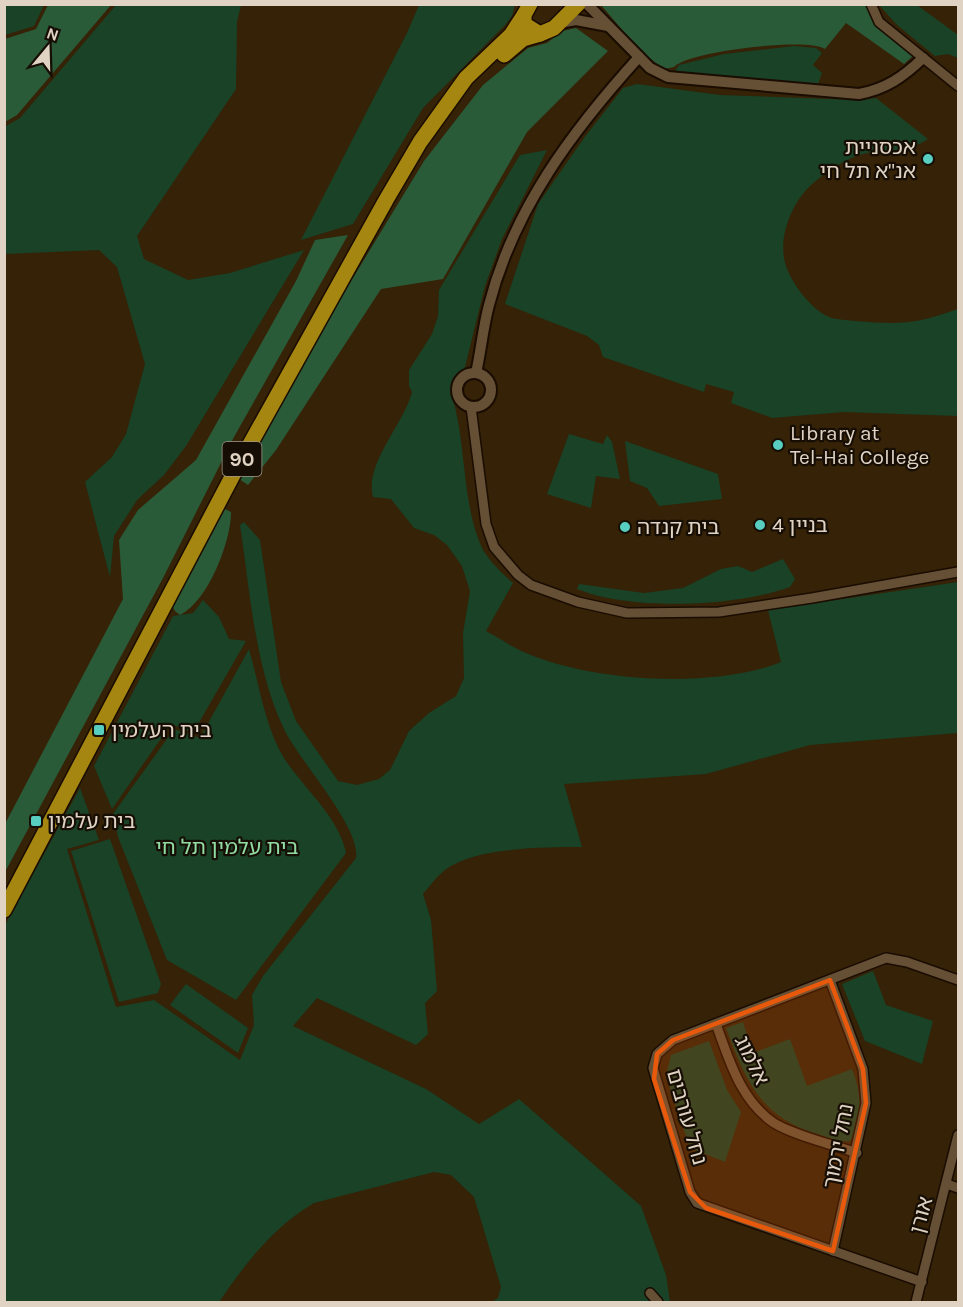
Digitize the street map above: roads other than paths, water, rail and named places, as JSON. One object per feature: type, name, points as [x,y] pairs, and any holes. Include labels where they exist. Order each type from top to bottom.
[{"type":"highway","name":"90","points":[[420,142],[474,82],[515,45],[549,32],[578,4]]},
{"type":"highway","name":"90","points":[[527,10],[527,28],[540,34]]},
{"type":"highway","name":"90","points":[[4,910],[234,473],[420,142],[466,78],[511,35],[527,10]]},
{"type":"street","points":[[587,4],[658,73],[680,80],[859,94],[886,87],[906,74],[923,58]]},
{"type":"street","points":[[871,4],[879,22],[958,86]]},
{"type":"street","points":[[559,23],[576,20],[608,26]]},
{"type":"street","points":[[476,373],[489,305],[508,250],[526,209],[565,145],[639,57]]},
{"type":"street","points":[[476,373],[488,381],[491,391],[483,404],[471,407],[459,399],[456,390],[462,377],[476,373]]},
{"type":"street","points":[[471,407],[486,524],[494,547],[518,575],[531,585],[578,602],[627,613],[669,615],[719,612],[958,572]]},
{"type":"street","name":"נחל עורבים","points":[[922,1282],[706,1208],[693,1197],[653,1068],[657,1054],[663,1047],[886,958],[907,962],[958,980]]},
{"type":"street","name":"נחל ירמוך","points":[[830,980],[863,1069],[866,1084],[865,1117],[833,1251]]},
{"type":"street","name":"אלמוג","points":[[716,1024],[734,1072],[757,1108],[779,1126],[857,1153]]},
{"type":"street","name":"אורן","points":[[916,1302],[958,1135]]},
{"type":"street","points":[[947,1184],[958,1188]]},
{"type":"street","points":[[651,1293],[658,1302]]},
{"type":"place","name":"אכסניית אנ\"א תל חי","points":[[928,159]]},
{"type":"place","name":"Library at Tel-Hai College","points":[[778,445]]},
{"type":"place","name":"בניין 4","points":[[760,525]]},
{"type":"place","name":"בית קנדה","points":[[625,527]]},
{"type":"place","name":"בית העלמין","points":[[99,730]]},
{"type":"place","name":"בית עלמין","points":[[36,821]]},
{"type":"park label","name":"בית עלמין תל חי","points":[[227,847]]}]
